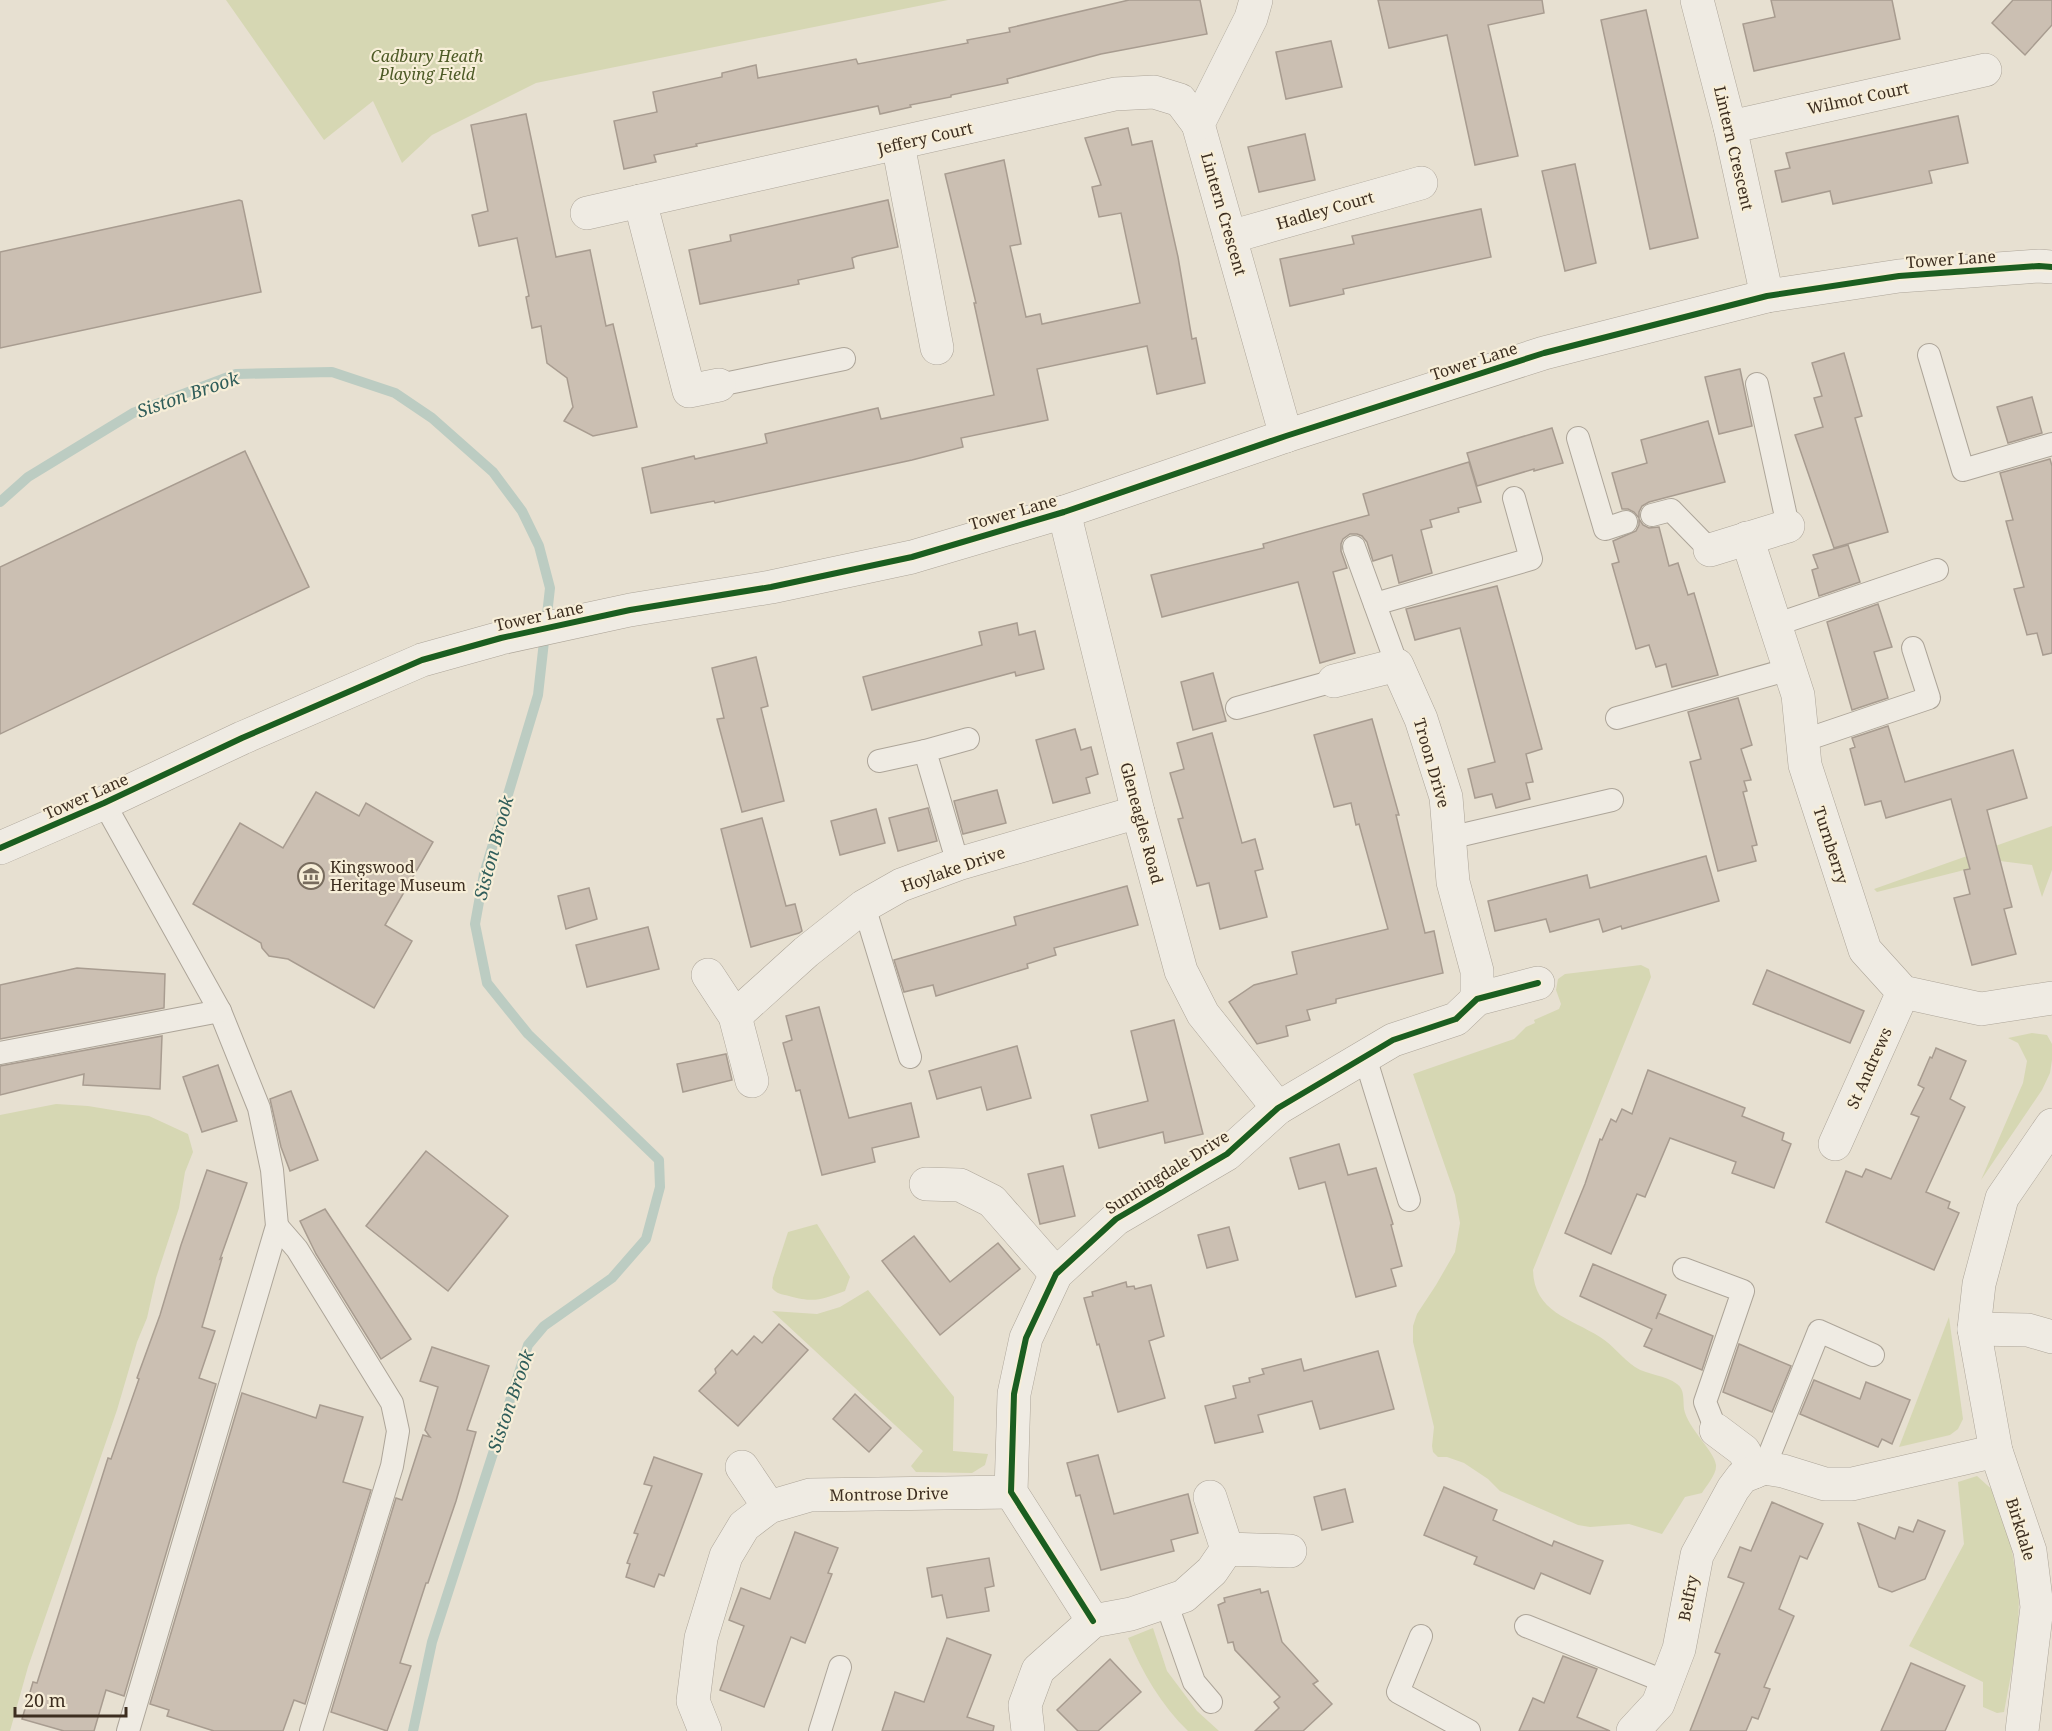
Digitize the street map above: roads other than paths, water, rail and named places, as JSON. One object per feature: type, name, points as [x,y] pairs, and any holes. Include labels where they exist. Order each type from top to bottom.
[{"type":"street","points":[[1198,124],[1251,18],[1257,0]]},
{"type":"street","name":"Lintern Crescent","points":[[1697,0],[1730,126],[1767,296]]},
{"type":"street","name":"Wilmot Court","points":[[1730,126],[1985,70]]},
{"type":"street","name":"Jeffery Court","points":[[587,213],[1115,94],[1154,92],[1180,100],[1198,124]]},
{"type":"street","name":"Lintern Crescent","points":[[1198,124],[1286,436]]},
{"type":"street","points":[[898,144],[937,348]]},
{"type":"street","name":"Hadley Court","points":[[1230,237],[1420,183]]},
{"type":"street","points":[[640,201],[689,391],[719,384]]},
{"type":"street","name":"Tower Lane","points":[[0,848],[104,803],[242,738],[422,660],[501,638],[630,610],[771,587],[912,556],[1064,512],[1286,436],[1544,353],[1767,296],[1899,276],[2052,267]]},
{"type":"street","name":"Gleneagles Road","points":[[1064,512],[1138,812],[1182,971],[1203,1014],[1278,1108]]},
{"type":"street","points":[[1710,550],[1788,526]]},
{"type":"street","name":"Turnberry","points":[[1747,538],[1798,695],[1804,765],[1865,950],[1903,992]]},
{"type":"street","points":[[1334,681],[1396,665]]},
{"type":"street","name":"Troon Drive","points":[[1396,665],[1421,719],[1446,797],[1453,882],[1477,970],[1477,999]]},
{"type":"street","name":"Hoylake Drive","points":[[735,1016],[806,952],[864,906],[901,885],[958,864],[1138,812]]},
{"type":"street","points":[[708,975],[735,1016],[752,1081]]},
{"type":"street","name":"Sunningdale Drive","points":[[1011,1492],[1014,1394],[1026,1338],[1056,1274],[1116,1219],[1227,1154],[1278,1108],[1394,1040],[1456,1019],[1477,999],[1538,983]]},
{"type":"street","points":[[1903,992],[1981,1009],[2052,998]]},
{"type":"street","name":"St Andrews","points":[[1835,1144],[1903,992]]},
{"type":"street","name":"Birkdale","points":[[2022,1731],[2037,1607],[2030,1551],[1996,1451],[1974,1329],[1979,1284],[2002,1198],[2052,1125]]},
{"type":"street","points":[[926,1184],[960,1185],[992,1201],[1056,1274]]},
{"type":"street","points":[[1974,1329],[2028,1330],[2052,1337]]},
{"type":"street","points":[[1716,1430],[1744,1451],[1759,1470],[1782,1471],[1825,1484],[1852,1484],[1996,1451]]},
{"type":"street","points":[[742,1467],[769,1507]]},
{"type":"street","name":"Belfry","points":[[1633,1731],[1658,1704],[1679,1649],[1697,1555],[1733,1489],[1742,1477],[1759,1470]]},
{"type":"street","points":[[1011,1492],[1093,1621]]},
{"type":"street","name":"Montrose Drive","points":[[705,1731],[693,1701],[701,1638],[726,1556],[744,1526],[769,1507],[810,1495],[1011,1492]]},
{"type":"street","points":[[1210,1497],[1227,1549]]},
{"type":"street","points":[[1028,1731],[1025,1705],[1038,1670],[1093,1621],[1131,1614],[1184,1596],[1212,1571],[1227,1549]]},
{"type":"street","points":[[1227,1549],[1290,1551]]},
{"type":"lane","points":[[1929,355],[1963,470],[2052,444]]},
{"type":"lane","points":[[719,384],[844,359]]},
{"type":"lane","points":[[1757,384],[1788,526]]},
{"type":"lane","points":[[1578,438],[1605,529],[1626,522]]},
{"type":"lane","points":[[1375,604],[1531,559],[1514,498]]},
{"type":"lane","points":[[1652,515],[1671,510],[1710,550]]},
{"type":"lane","points":[[1354,547],[1396,665]]},
{"type":"lane","points":[[1775,625],[1937,570]]},
{"type":"lane","points":[[1802,741],[1929,698],[1913,648]]},
{"type":"lane","points":[[1617,718],[1790,669]]},
{"type":"lane","points":[[1237,708],[1334,681]]},
{"type":"lane","points":[[879,761],[968,740]]},
{"type":"lane","points":[[925,751],[958,864]]},
{"type":"lane","points":[[1449,838],[1612,800]]},
{"type":"lane","points":[[104,803],[220,1011],[259,1108],[272,1170],[277,1226],[128,1731]]},
{"type":"lane","points":[[864,906],[910,1057]]},
{"type":"lane","points":[[0,1053],[220,1011]]},
{"type":"lane","points":[[1365,1057],[1409,1200]]},
{"type":"lane","points":[[277,1226],[297,1249],[392,1403],[398,1431],[393,1466],[311,1731]]},
{"type":"lane","points":[[1684,1269],[1743,1291],[1705,1402],[1716,1430]]},
{"type":"lane","points":[[1759,1470],[1819,1331],[1873,1355]]},
{"type":"lane","points":[[1166,1602],[1194,1682],[1211,1702]]},
{"type":"lane","points":[[1526,1626],[1666,1682]]},
{"type":"lane","points":[[1421,1636],[1398,1692],[1469,1731]]},
{"type":"lane","points":[[820,1731],[840,1667]]},
{"type":"waterway","name":"Siston Brook","points":[[0,502],[28,477],[133,413],[236,374],[332,372],[395,393],[432,418],[493,472],[522,511],[539,546],[550,588],[538,695],[484,874],[475,924],[487,983],[528,1034],[659,1160],[660,1187],[646,1239],[612,1278],[544,1326],[528,1345],[432,1642],[413,1731]]},
{"type":"place","name":"Kingswood Heritage Museum","points":[[311,876]]},
{"type":"park label","name":"Cadbury Heath Playing Field","points":[[427,65]]}]
